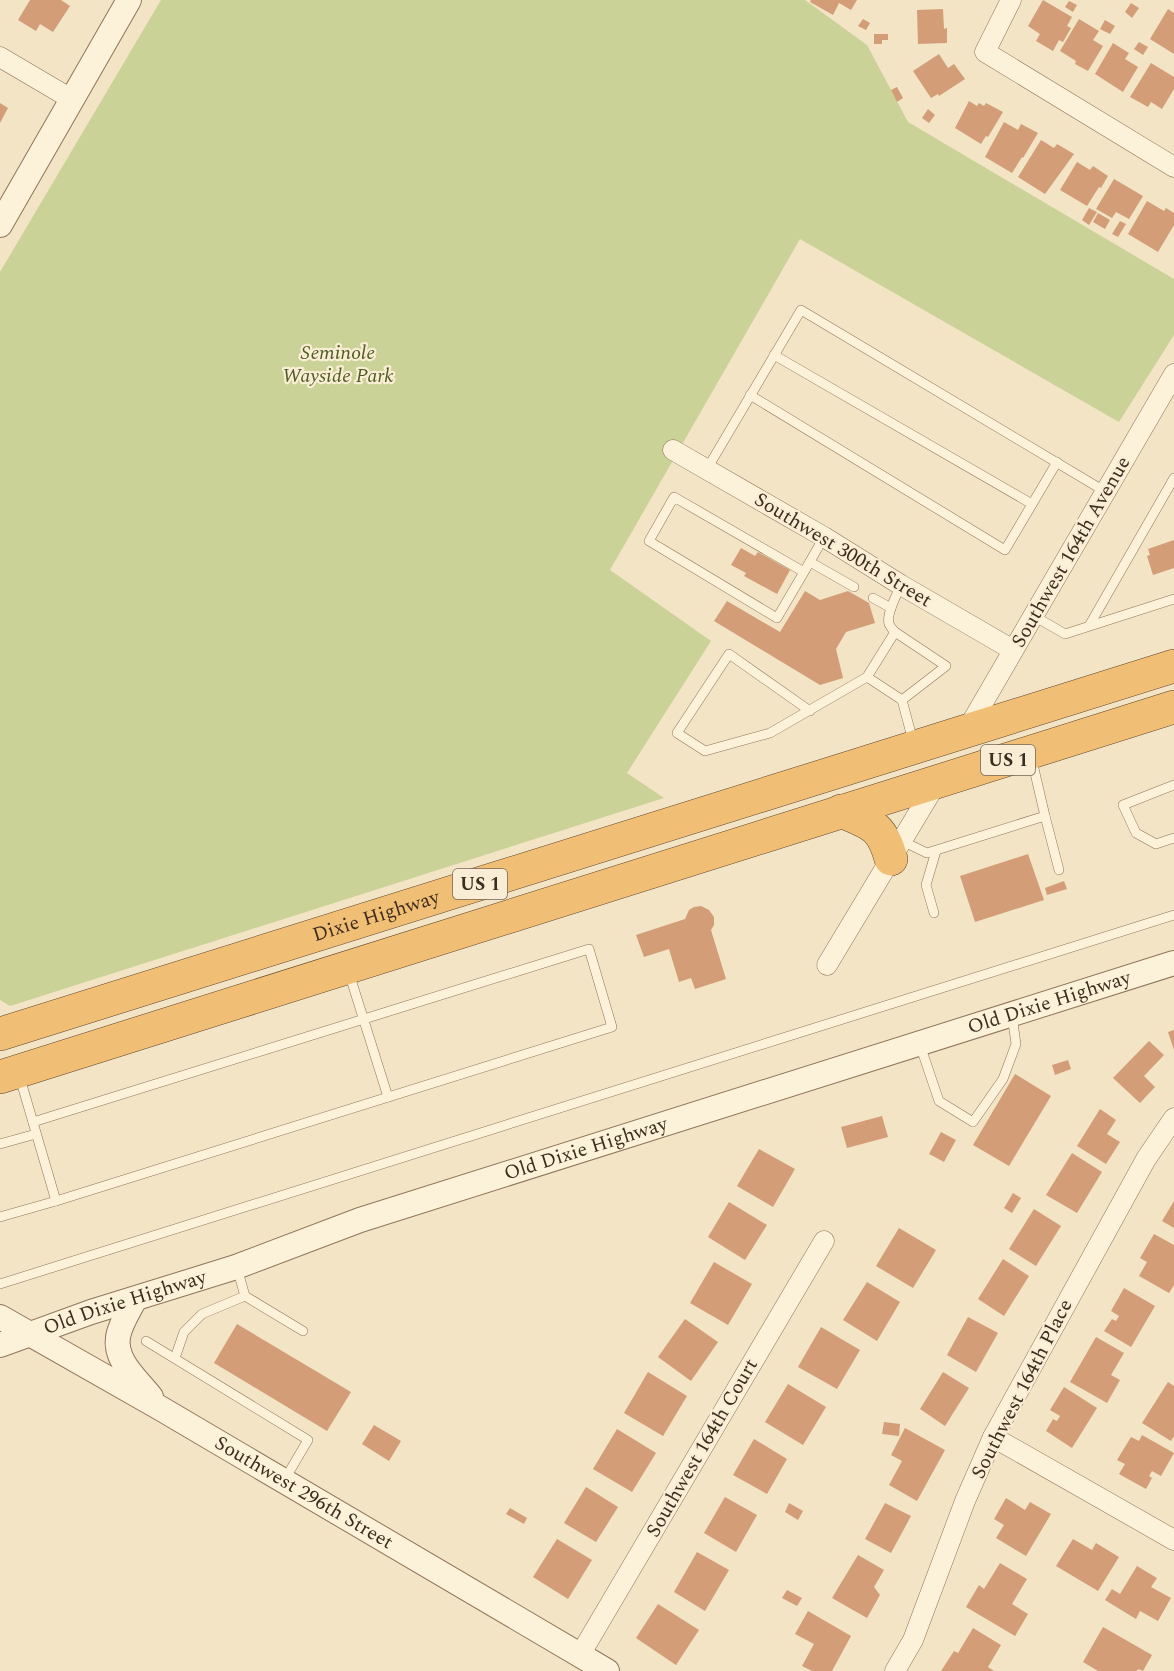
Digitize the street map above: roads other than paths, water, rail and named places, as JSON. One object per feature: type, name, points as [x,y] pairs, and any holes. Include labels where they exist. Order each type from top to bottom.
[{"type":"highway","name":"US 1","points":[[902,750],[1174,666]]},
{"type":"highway","points":[[937,782],[961,760],[996,744],[1057,722],[1077,697]]},
{"type":"highway","name":"US 1","points":[[830,815],[1171,711]]},
{"type":"highway","points":[[896,850],[886,843],[882,834],[874,826],[830,815],[842,790],[909,771],[944,756],[967,730]]},
{"type":"highway","name":"Dixie Highway","points":[[0,1034],[902,750]]},
{"type":"highway","name":"Dixie Highway","points":[[6,1067],[81,1052],[830,815]]},
{"type":"highway","points":[[348,968],[349,955],[357,945],[538,885],[591,849]]},
{"type":"highway","points":[[81,1052],[131,1014],[299,962],[315,946],[313,936]]},
{"type":"highway","points":[[6,1067],[18,1047],[69,1013]]},
{"type":"street","points":[[0,225],[129,0]]},
{"type":"street","points":[[1011,0],[985,52],[1172,161]]},
{"type":"street","points":[[0,57],[73,100]]},
{"type":"street","name":"Southwest 164th Avenue","points":[[967,730],[1174,374]]},
{"type":"street","name":"Southwest 300th Street","points":[[673,450],[1013,650]]},
{"type":"street","points":[[827,965],[937,782]]},
{"type":"street","name":"Old Dixie Highway","points":[[0,1346],[91,1312],[236,1266],[360,1220],[1174,963]]},
{"type":"street","name":"Southwest 164th Place","points":[[895,1671],[913,1640],[965,1501],[993,1437],[1146,1159],[1173,1118]]},
{"type":"street","name":"Southwest 164th Court","points":[[580,1655],[824,1241]]},
{"type":"street","points":[[135,1299],[118,1337],[118,1349],[123,1362],[160,1408]]},
{"type":"street","name":"Southwest 296th Street","points":[[0,1317],[160,1408],[607,1671]]},
{"type":"street","points":[[993,1437],[1171,1531]]},
{"type":"lane","points":[[707,469],[801,310],[1106,492]]},
{"type":"lane","points":[[774,355],[1032,504]]},
{"type":"lane","points":[[750,395],[1005,550],[1057,462]]},
{"type":"lane","points":[[1089,626],[1174,478]]},
{"type":"lane","points":[[804,572],[674,496],[649,541],[777,618],[804,572],[824,537]]},
{"type":"lane","points":[[810,561],[854,587]]},
{"type":"lane","points":[[900,585],[891,608],[889,622],[895,632],[946,666],[903,700]]},
{"type":"lane","points":[[873,598],[891,608]]},
{"type":"lane","points":[[1034,616],[1065,634],[1174,599]]},
{"type":"lane","points":[[810,711],[729,654],[677,733],[705,751],[770,733],[810,711],[867,677],[895,632]]},
{"type":"lane","points":[[867,677],[903,700]]},
{"type":"lane","points":[[902,750],[903,700]]},
{"type":"lane","points":[[1030,753],[1059,870]]},
{"type":"lane","points":[[1173,788],[1123,805],[1136,833],[1156,844],[1174,838]]},
{"type":"lane","points":[[896,850],[927,854],[1045,816]]},
{"type":"lane","points":[[934,913],[926,885],[936,850]]},
{"type":"lane","points":[[0,1284],[1174,915]]},
{"type":"lane","points":[[0,1217],[612,1027],[589,949],[33,1122]]},
{"type":"lane","points":[[348,968],[388,1097]]},
{"type":"lane","points":[[920,1042],[939,1101],[973,1122],[1004,1079],[1016,1044],[1012,1013]]},
{"type":"lane","points":[[6,1067],[33,1122],[56,1201]]},
{"type":"lane","points":[[0,1144],[36,1134]]},
{"type":"lane","points":[[236,1266],[245,1296],[303,1331]]},
{"type":"lane","points":[[175,1358],[184,1332],[202,1314],[245,1296]]},
{"type":"lane","points":[[146,1341],[308,1440],[284,1481]]},
{"type":"park label","name":"Seminole Wayside Park","points":[[338,364]]}]
